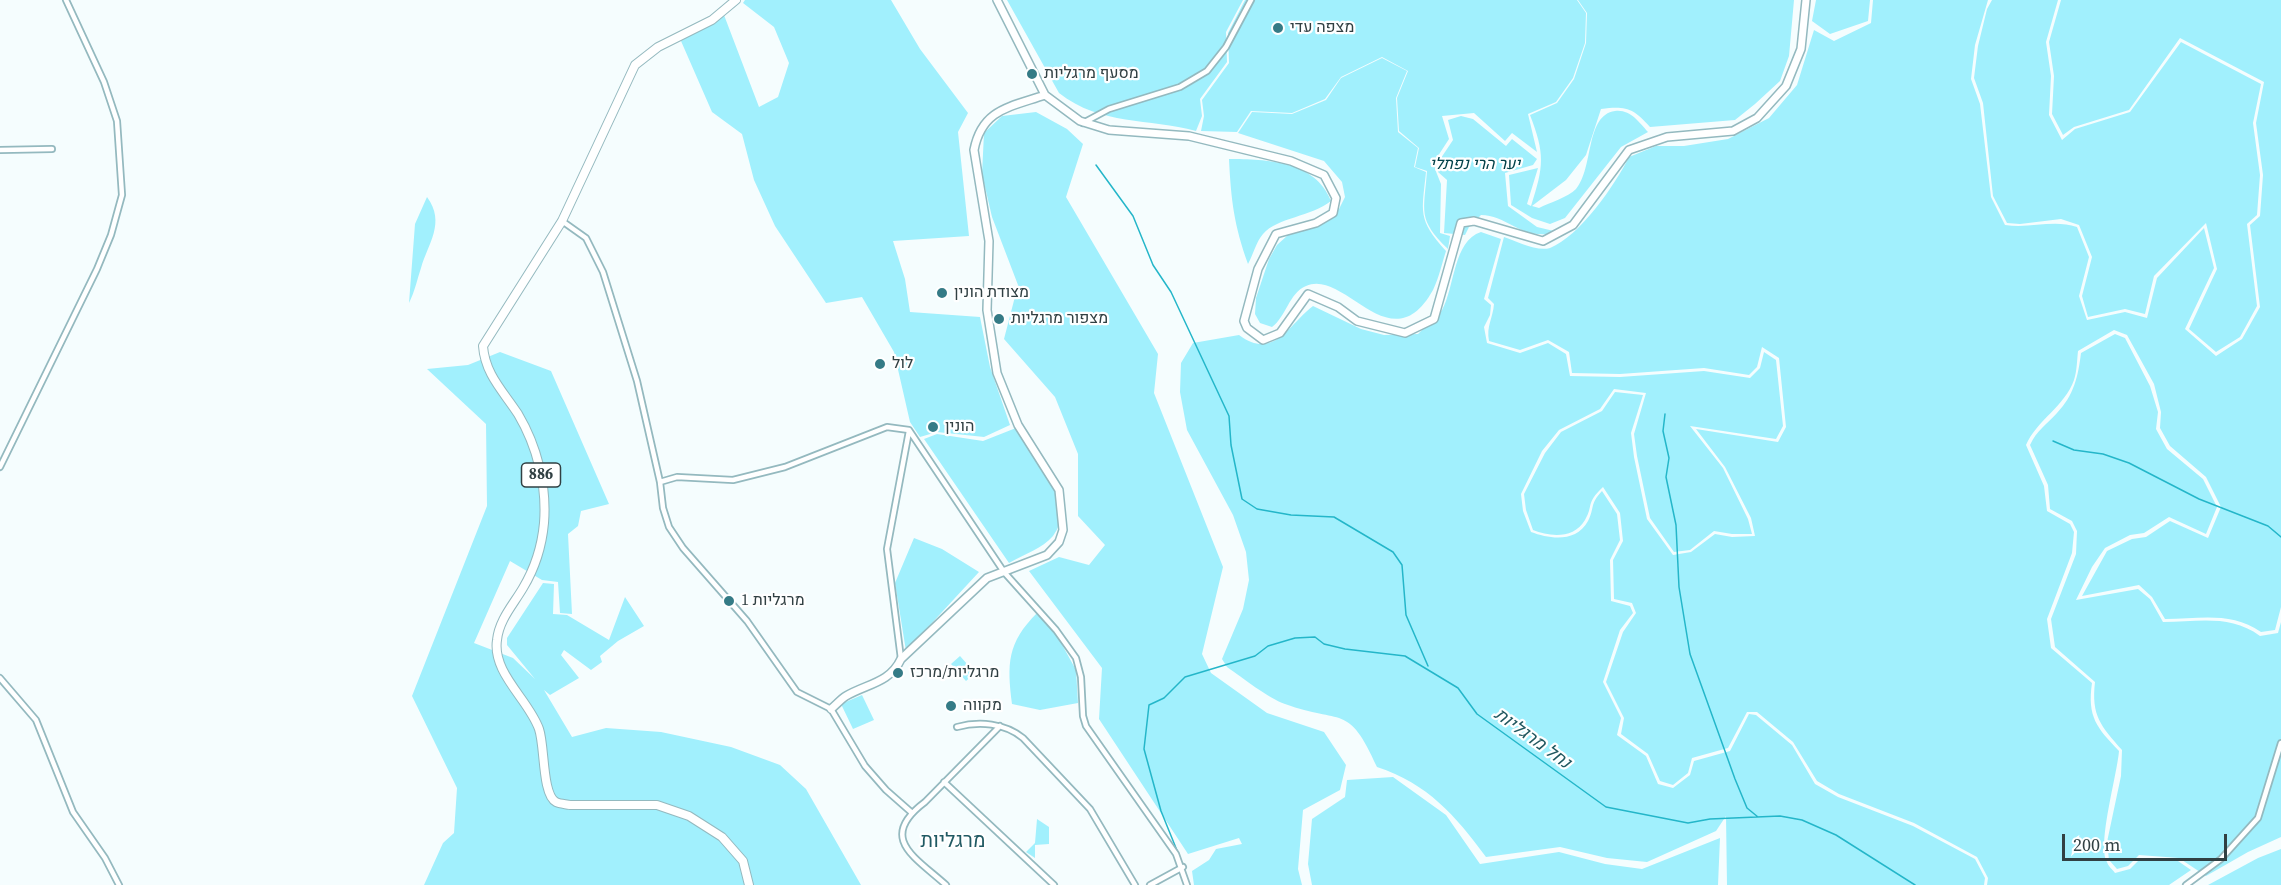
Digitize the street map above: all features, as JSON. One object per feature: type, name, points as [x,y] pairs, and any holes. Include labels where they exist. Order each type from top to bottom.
[{"type":"main road","name":"886","points":[[736,0],[712,20],[658,47],[635,65],[562,221],[483,346],[489,374],[519,416],[533,444],[540,469],[544,510],[543,534],[535,562],[499,628],[497,656],[540,730],[545,752],[548,793],[556,802],[570,805],[657,805],[689,816],[722,837],[743,861],[749,885]]},
{"type":"main road","points":[[997,0],[1045,95],[1083,123],[1109,130],[1189,136],[1291,161],[1324,175],[1336,198],[1333,213],[1316,223],[1276,234],[1258,269],[1244,321],[1247,328],[1263,340],[1280,333],[1308,294],[1338,307],[1357,321],[1405,333],[1434,319],[1461,223],[1474,221],[1543,241],[1573,225],[1629,150],[1667,137],[1733,131],[1757,118],[1786,86],[1801,49],[1806,0]]},
{"type":"main road","points":[[831,709],[845,696],[874,685],[893,673],[901,659],[987,578],[1047,555],[1059,542],[1063,525],[1059,490],[1018,425],[997,374],[987,310],[989,242],[976,171],[977,136],[992,114],[1045,95]]},
{"type":"street","points":[[0,467],[97,269],[111,235],[122,195],[117,121],[104,82],[66,0]]},
{"type":"street","points":[[1083,123],[1109,109],[1180,87],[1207,71],[1226,47],[1251,0]]},
{"type":"street","points":[[0,150],[52,149]]},
{"type":"street","points":[[562,221],[586,238],[603,272],[637,381],[660,482],[663,508],[669,526],[682,548],[747,621],[797,692],[831,709],[865,766],[886,790],[911,812]]},
{"type":"street","points":[[660,482],[677,477],[708,481],[741,479],[785,467],[887,427],[909,430],[1004,572],[1056,630],[1076,658],[1081,677],[1083,716],[1086,726],[1143,805],[1183,867],[1187,885]]},
{"type":"street","points":[[901,659],[887,549],[909,430]]},
{"type":"street","points":[[0,678],[36,720],[73,812],[105,858],[119,885]]},
{"type":"street","points":[[957,727],[969,724],[1000,726],[1014,730],[1090,809],[1135,885]]},
{"type":"street","points":[[946,885],[909,853],[903,843],[901,831],[911,812],[1000,726]]},
{"type":"street","points":[[2186,885],[2221,859],[2258,818],[2281,742]]},
{"type":"street","points":[[944,782],[1054,885]]},
{"type":"street","points":[[1150,885],[1183,867]]},
{"type":"green space","points":[[745,0],[891,0],[920,49],[968,113],[958,132],[969,236],[893,241],[905,279],[910,312],[980,317],[990,367],[1010,425],[984,437],[937,432],[920,437],[910,422],[894,352],[862,297],[826,303],[775,226],[754,180],[742,134],[712,112],[681,41],[724,15],[759,107],[778,97],[789,63],[774,27],[743,3]]},
{"type":"green space","points":[[1007,0],[1243,0],[1226,32],[1227,62],[1200,99],[1202,116],[1196,131],[1108,116],[1075,104],[1059,93]]},
{"type":"green space","points":[[1245,0],[1577,0],[1586,13],[1585,43],[1573,78],[1556,102],[1528,114],[1537,152],[1512,133],[1505,141],[1474,113],[1442,116],[1449,139],[1436,159],[1435,169],[1441,184],[1440,233],[1450,236],[1448,249],[1427,222],[1424,206],[1427,171],[1415,167],[1419,148],[1399,131],[1397,98],[1408,71],[1382,57],[1341,77],[1325,99],[1292,113],[1251,111],[1237,132],[1201,131],[1204,116],[1202,100],[1229,63],[1228,33]]},
{"type":"green space","points":[[1578,0],[1794,0],[1789,56],[1780,81],[1735,120],[1650,127],[1634,112],[1623,108],[1601,109],[1586,155],[1566,180],[1532,206],[1539,208],[1576,189],[1582,180],[1594,132],[1605,115],[1615,111],[1625,112],[1634,117],[1648,132],[1621,147],[1565,218],[1550,224],[1532,218],[1511,205],[1509,175],[1538,168],[1527,204],[1531,206],[1541,160],[1538,140],[1530,115],[1557,103],[1574,79],[1586,43],[1587,13]]},
{"type":"green space","points":[[1816,0],[1870,0],[1868,21],[1830,34],[1812,21]]},
{"type":"green space","points":[[1873,0],[1988,0],[1975,45],[1971,79],[1980,104],[1991,197],[2005,225],[2059,224],[2077,227],[2089,257],[2079,296],[2087,320],[2125,312],[2147,318],[2157,278],[2204,228],[2214,268],[2185,329],[2216,356],[2242,339],[2260,307],[2250,225],[2260,216],[2263,175],[2256,123],[2264,82],[2180,38],[2129,110],[2074,127],[2063,135],[2052,114],[2054,76],[2049,42],[2061,0],[2281,0],[2281,607],[2275,630],[2261,632],[2250,625],[2226,619],[2165,619],[2152,597],[2139,585],[2082,596],[2107,551],[2132,539],[2146,537],[2170,521],[2208,538],[2221,507],[2206,477],[2170,446],[2160,428],[2161,412],[2154,384],[2127,335],[2114,330],[2078,351],[2075,377],[2070,389],[2037,428],[2026,445],[2044,486],[2047,511],[2070,524],[2074,532],[2072,553],[2047,619],[2051,648],[2092,683],[2091,705],[2095,721],[2119,751],[2104,841],[2107,862],[2115,873],[2130,869],[2140,859],[2178,861],[2191,870],[2169,885],[1987,885],[1988,878],[1977,857],[1914,823],[1839,794],[1817,781],[1793,742],[1757,712],[1747,712],[1728,748],[1692,758],[1688,773],[1673,785],[1660,781],[1648,754],[1621,734],[1624,718],[1606,682],[1623,632],[1636,613],[1632,603],[1614,599],[1613,560],[1623,541],[1620,513],[1603,487],[1592,501],[1585,520],[1575,531],[1554,535],[1533,530],[1526,510],[1524,494],[1545,453],[1561,432],[1602,411],[1615,392],[1643,395],[1631,433],[1634,457],[1647,519],[1673,555],[1691,552],[1715,534],[1732,537],[1755,536],[1751,518],[1725,467],[1696,429],[1778,442],[1786,427],[1779,358],[1762,347],[1757,367],[1749,375],[1704,368],[1620,374],[1572,373],[1569,352],[1548,340],[1520,350],[1489,341],[1488,331],[1494,304],[1488,298],[1504,237],[1533,247],[1550,248],[1573,233],[1584,221],[1606,195],[1629,157],[1656,146],[1684,146],[1728,139],[1769,118],[1797,85],[1814,30],[1834,41],[1871,23]]},
{"type":"green space","points":[[1992,0],[2058,0],[2046,42],[2051,76],[2049,115],[2062,140],[2075,129],[2130,112],[2181,42],[2261,84],[2253,123],[2260,175],[2257,215],[2247,224],[2257,306],[2240,337],[2216,352],[2189,329],[2217,269],[2206,223],[2154,276],[2145,314],[2125,309],[2088,317],[2082,296],[2092,257],[2079,225],[2061,219],[2020,224],[2007,223],[1993,196],[1983,103],[1974,78],[1978,46],[1987,9]]},
{"type":"green space","points":[[1382,58],[1407,71],[1396,98],[1398,132],[1418,148],[1414,167],[1426,172],[1423,206],[1426,222],[1430,231],[1446,251],[1433,290],[1417,311],[1401,318],[1385,317],[1321,284],[1306,286],[1291,299],[1277,323],[1272,327],[1260,323],[1255,314],[1256,298],[1269,259],[1277,245],[1288,235],[1339,209],[1345,197],[1342,182],[1324,161],[1238,133],[1252,112],[1292,114],[1326,100],[1341,78]]},
{"type":"green space","points":[[1036,112],[1067,129],[1083,144],[1066,197],[1158,354],[1154,393],[1223,567],[1202,654],[1211,673],[1267,713],[1324,732],[1346,765],[1340,790],[1303,810],[1298,869],[1302,885],[1194,885],[1192,871],[1209,860],[1216,849],[1242,844],[1239,838],[1188,854],[1099,719],[1102,668],[1029,571],[1059,557],[1089,565],[1105,545],[1078,516],[1078,454],[1055,397],[1004,339],[1018,285],[992,217],[982,174],[984,133],[1002,116]]},
{"type":"green space","name":"יער הרי נפתלי","points":[[1461,116],[1473,119],[1506,146],[1512,139],[1537,159],[1533,165],[1505,173],[1508,206],[1537,227],[1558,232],[1535,234],[1500,219],[1481,215],[1469,227],[1465,235],[1444,233],[1447,180],[1438,172],[1441,158],[1453,140],[1448,120]]},
{"type":"green space","points":[[1229,159],[1274,162],[1302,170],[1324,188],[1331,201],[1314,211],[1269,228],[1256,245],[1248,264],[1234,212]]},
{"type":"green space","points":[[427,197],[435,216],[434,233],[409,303],[415,224]]},
{"type":"green space","points":[[1481,232],[1501,239],[1484,299],[1491,305],[1490,315],[1484,327],[1487,343],[1520,353],[1548,343],[1566,354],[1570,376],[1620,377],[1704,371],[1750,378],[1760,368],[1764,352],[1776,360],[1783,426],[1776,439],[1690,426],[1723,468],[1748,519],[1752,534],[1714,531],[1690,550],[1674,552],[1650,518],[1637,456],[1634,434],[1646,393],[1614,389],[1600,409],[1559,430],[1542,451],[1521,494],[1523,511],[1531,532],[1546,536],[1562,537],[1577,533],[1588,521],[1595,500],[1602,491],[1617,514],[1620,540],[1610,560],[1611,601],[1630,606],[1633,613],[1620,630],[1603,682],[1621,718],[1617,735],[1646,756],[1658,784],[1673,788],[1690,775],[1694,761],[1730,751],[1749,714],[1756,715],[1792,745],[1815,784],[1838,797],[1913,826],[1975,859],[1985,878],[1984,885],[1727,885],[1726,816],[1716,831],[1647,862],[1607,858],[1560,847],[1486,857],[1451,815],[1426,792],[1411,782],[1377,767],[1367,746],[1350,724],[1342,719],[1278,701],[1227,667],[1222,659],[1243,609],[1249,580],[1246,552],[1233,515],[1187,430],[1180,392],[1181,363],[1193,343],[1239,335],[1251,342],[1262,344],[1271,342],[1280,337],[1313,306],[1361,329],[1384,335],[1418,334],[1442,310],[1465,245]]},
{"type":"green space","points":[[2115,334],[2125,338],[2150,386],[2158,412],[2156,429],[2167,449],[2203,479],[2217,507],[2206,534],[2169,517],[2144,533],[2130,535],[2105,548],[2092,567],[2076,600],[2138,589],[2150,599],[2163,622],[2225,622],[2249,629],[2260,636],[2278,633],[2281,622],[2281,837],[2248,852],[2206,876],[2179,858],[2139,855],[2128,866],[2117,869],[2109,860],[2107,842],[2121,776],[2122,750],[2099,720],[2095,704],[2095,682],[2055,647],[2051,619],[2076,554],[2077,531],[2072,521],[2050,509],[2048,485],[2030,445],[2039,431],[2068,399],[2077,378],[2081,353]]},
{"type":"green space","points":[[500,352],[551,371],[609,504],[581,511],[578,526],[568,534],[572,614],[560,613],[558,582],[542,580],[510,561],[474,643],[513,658],[535,679],[507,645],[507,638],[543,583],[554,584],[553,614],[567,615],[609,640],[625,597],[644,626],[618,641],[600,656],[602,662],[591,670],[564,650],[561,655],[579,678],[550,695],[544,690],[572,737],[606,728],[661,732],[731,747],[780,765],[806,789],[861,885],[424,885],[443,843],[454,833],[457,788],[412,696],[487,506],[486,424],[427,369],[468,365]]},
{"type":"green space","points":[[1016,428],[1050,480],[1060,510],[1059,524],[1053,536],[1038,548],[1009,563],[924,439],[937,434],[983,441]]},
{"type":"green space","points":[[914,538],[942,549],[979,572],[906,651],[895,583]]},
{"type":"green space","points":[[1037,613],[1054,630],[1076,670],[1078,703],[1040,710],[1012,704],[1011,655],[1020,634]]},
{"type":"green space","points":[[960,656],[975,673],[966,681],[951,664]]},
{"type":"green space","points":[[862,695],[874,720],[853,729],[841,704]]},
{"type":"green space","points":[[1393,777],[1446,815],[1480,864],[1559,852],[1605,864],[1642,869],[1720,838],[1718,885],[1312,885],[1308,864],[1312,819],[1345,797],[1347,780]]},
{"type":"green space","points":[[1037,819],[1049,827],[1049,844],[1035,845],[1035,858],[1026,852],[1035,843]]},
{"type":"green space","points":[[2281,849],[2281,885],[2208,885],[2258,858]]},
{"type":"waterway","points":[[1096,165],[1133,216],[1153,265],[1171,292],[1229,416],[1231,445],[1242,499],[1257,509],[1291,515],[1334,517],[1393,552],[1402,565],[1406,615],[1428,666]]},
{"type":"waterway","points":[[1665,414],[1663,431],[1669,458],[1666,477],[1676,525],[1679,587],[1690,654],[1747,808],[1758,817]]},
{"type":"waterway","points":[[2053,441],[2074,450],[2103,454],[2129,463],[2199,499],[2268,526],[2281,537]]},
{"type":"waterway","name":"נחל מרגליות","points":[[1178,853],[1161,811],[1144,749],[1149,705],[1164,698],[1185,677],[1255,656],[1268,646],[1295,638],[1315,637],[1324,644],[1345,649],[1405,656],[1458,688],[1477,714],[1606,807],[1688,823],[1710,819],[1780,816],[1802,820],[1836,835],[1915,885]]},
{"type":"place","name":"מצפה עדי","points":[[1278,28]]},
{"type":"place","name":"מסעף מרגליות","points":[[1032,74]]},
{"type":"place","name":"מצודת הונין","points":[[942,293]]},
{"type":"place","name":"מצפור מרגליות","points":[[999,319]]},
{"type":"place","name":"לול","points":[[880,364]]},
{"type":"place","name":"הונין","points":[[933,427]]},
{"type":"place","name":"מרגליות 1","points":[[729,601]]},
{"type":"place","name":"מרגליות/מרכז","points":[[898,673]]},
{"type":"place","name":"מקווה","points":[[951,706]]},
{"type":"district","name":"מרגליות","points":[[953,842]]}]
